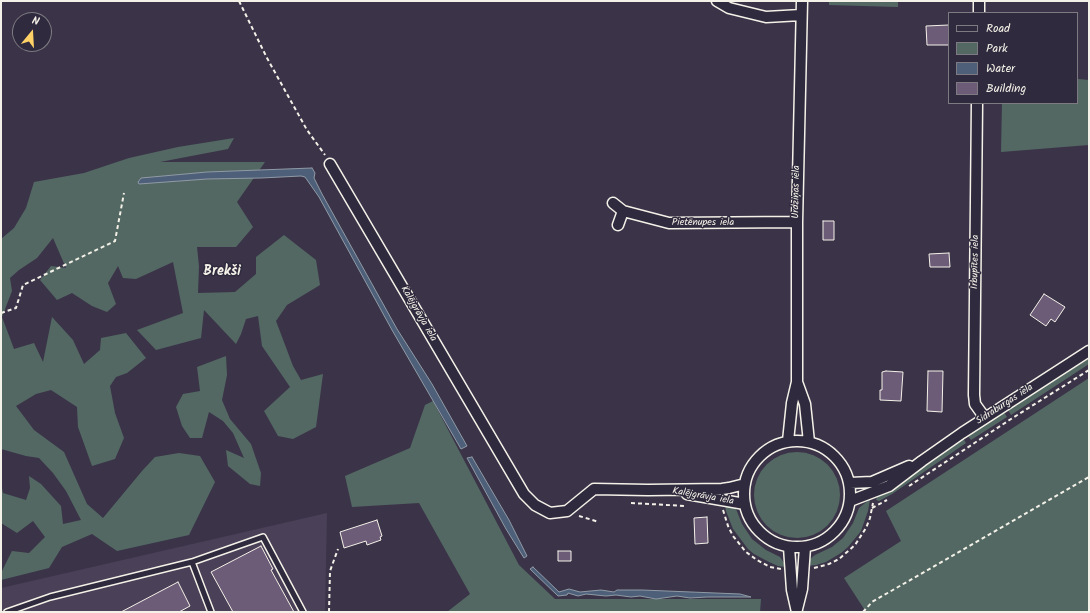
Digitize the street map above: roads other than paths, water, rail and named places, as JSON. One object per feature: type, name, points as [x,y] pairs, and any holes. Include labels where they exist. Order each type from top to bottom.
[{"type":"street","points":[[717,1],[730,8],[766,17],[801,15]]},
{"type":"street","name":"Urdziņas iela","points":[[788,441],[792,403],[797,382],[797,222],[802,1]]},
{"type":"street","points":[[979,1],[979,12]]},
{"type":"street","name":"Irbupītes iela","points":[[977,104],[974,389],[975,404],[985,418]]},
{"type":"street","name":"Kalējgrāvja iela","points":[[330,164],[524,494],[535,505],[550,513],[567,511],[594,489],[662,490],[729,488],[745,484]]},
{"type":"street","name":"Pietēnupes iela","points":[[613,203],[623,211],[669,224],[797,222]]},
{"type":"street","points":[[618,226],[623,211]]},
{"type":"street","name":"Sidraburgas iela","points":[[850,502],[889,486],[922,461],[985,418],[1089,352]]},
{"type":"street","name":"Urdziņas iela","points":[[797,382],[805,404],[809,442]]},
{"type":"street","points":[[788,441],[809,442],[824,447],[836,456],[845,469],[850,483],[850,502],[845,518],[835,531],[822,542],[805,547],[789,546],[772,540],[757,529],[745,504],[745,484],[750,468],[760,456],[773,446],[788,441]]},
{"type":"street","name":"Sidraburgas iela","points":[[850,483],[872,482],[922,461]]},
{"type":"street","name":"Kalējgrāvja iela","points":[[662,490],[745,504]]},
{"type":"street","points":[[789,546],[792,590],[797,611]]},
{"type":"street","points":[[797,611],[802,589],[805,547]]},
{"type":"lane","points":[[7,612],[50,597],[192,562],[263,537],[303,612]]},
{"type":"lane","points":[[192,562],[211,612]]},
{"type":"water","points":[[312,168],[315,173],[314,178],[322,194],[397,329],[432,384],[467,446],[461,449],[392,330],[319,197],[305,177],[207,179],[139,184],[138,182],[141,178],[207,172]]},
{"type":"water","points":[[472,457],[509,520],[527,556],[524,558],[506,529],[467,458]]},
{"type":"water","points":[[533,567],[559,592],[569,589],[580,592],[601,590],[614,592],[617,590],[642,590],[740,594],[751,597],[690,598],[677,596],[656,599],[640,596],[631,597],[616,595],[606,596],[586,594],[578,596],[568,593],[567,595],[558,596],[530,569]]},
{"type":"district","name":"Brekši","points":[[222,273]]}]
